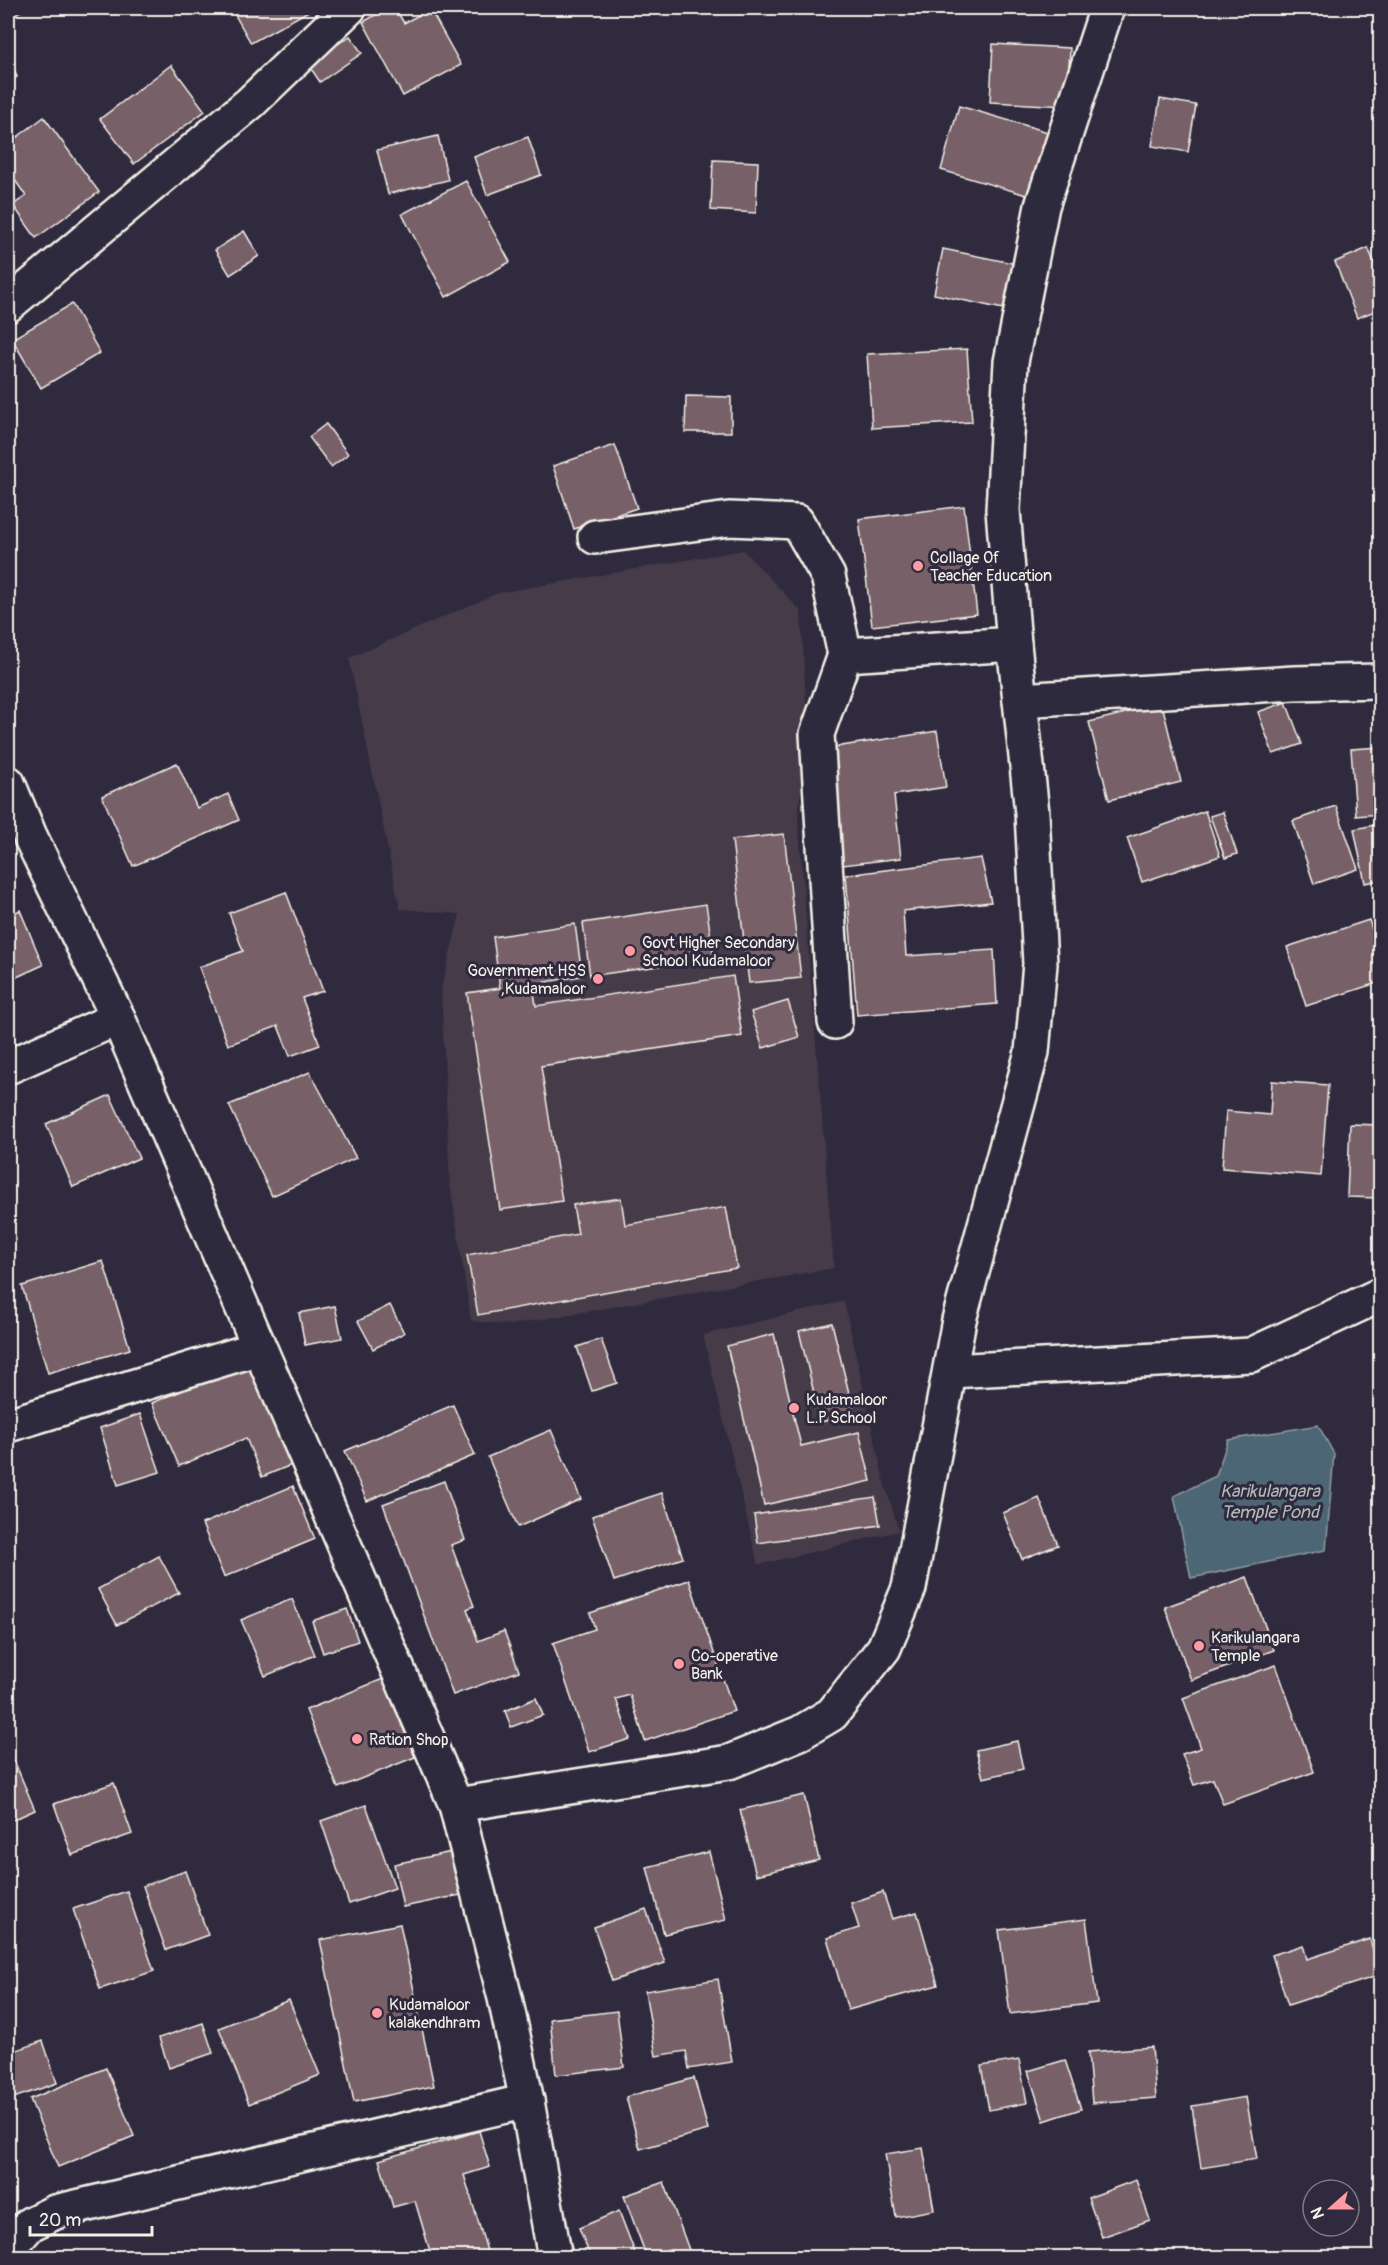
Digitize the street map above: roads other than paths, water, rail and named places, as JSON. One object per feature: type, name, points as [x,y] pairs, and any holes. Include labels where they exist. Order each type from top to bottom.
[{"type":"street","points":[[8,305],[250,103],[349,8]]},
{"type":"street","points":[[456,1805],[729,1762],[800,1733],[832,1714],[884,1647],[909,1588],[959,1320],[1032,1052],[1040,964],[1032,813],[1014,644],[1003,510],[1011,362],[1042,206],[1107,8]]},
{"type":"street","points":[[595,537],[729,519],[797,522],[828,576],[845,655],[817,734],[835,1022]]},
{"type":"street","points":[[845,655],[1014,644]]},
{"type":"street","points":[[1020,700],[1294,683],[1380,681]]},
{"type":"street","points":[[8,783],[30,836],[118,1018],[456,1805],[505,1998],[527,2101],[555,2258]]},
{"type":"street","points":[[8,1067],[118,1018]]},
{"type":"street","points":[[950,1371],[1251,1355],[1380,1295]]},
{"type":"street","points":[[8,1425],[260,1348]]},
{"type":"street","points":[[8,2248],[30,2224],[55,2212],[527,2101]]},
{"type":"water","name":"Karikulangara Temple Pond","points":[[1318,1425],[1334,1454],[1326,1550],[1191,1578],[1174,1496],[1216,1476],[1228,1440]]},
{"type":"place","name":"Collage Of Teacher Education","points":[[918,566]]},
{"type":"place","name":"Govt Higher Secondary School Kudamaloor","points":[[630,951]]},
{"type":"place","name":"Government HSS ,Kudamaloor","points":[[598,979]]},
{"type":"place","name":"Kudamaloor L.P School","points":[[794,1408]]},
{"type":"place","name":"Karikulangara Temple","points":[[1199,1646]]},
{"type":"place","name":"Co-operative Bank","points":[[679,1664]]},
{"type":"place","name":"Ration Shop","points":[[357,1739]]},
{"type":"place","name":"Kudamaloor kalakendhram","points":[[377,2013]]}]
